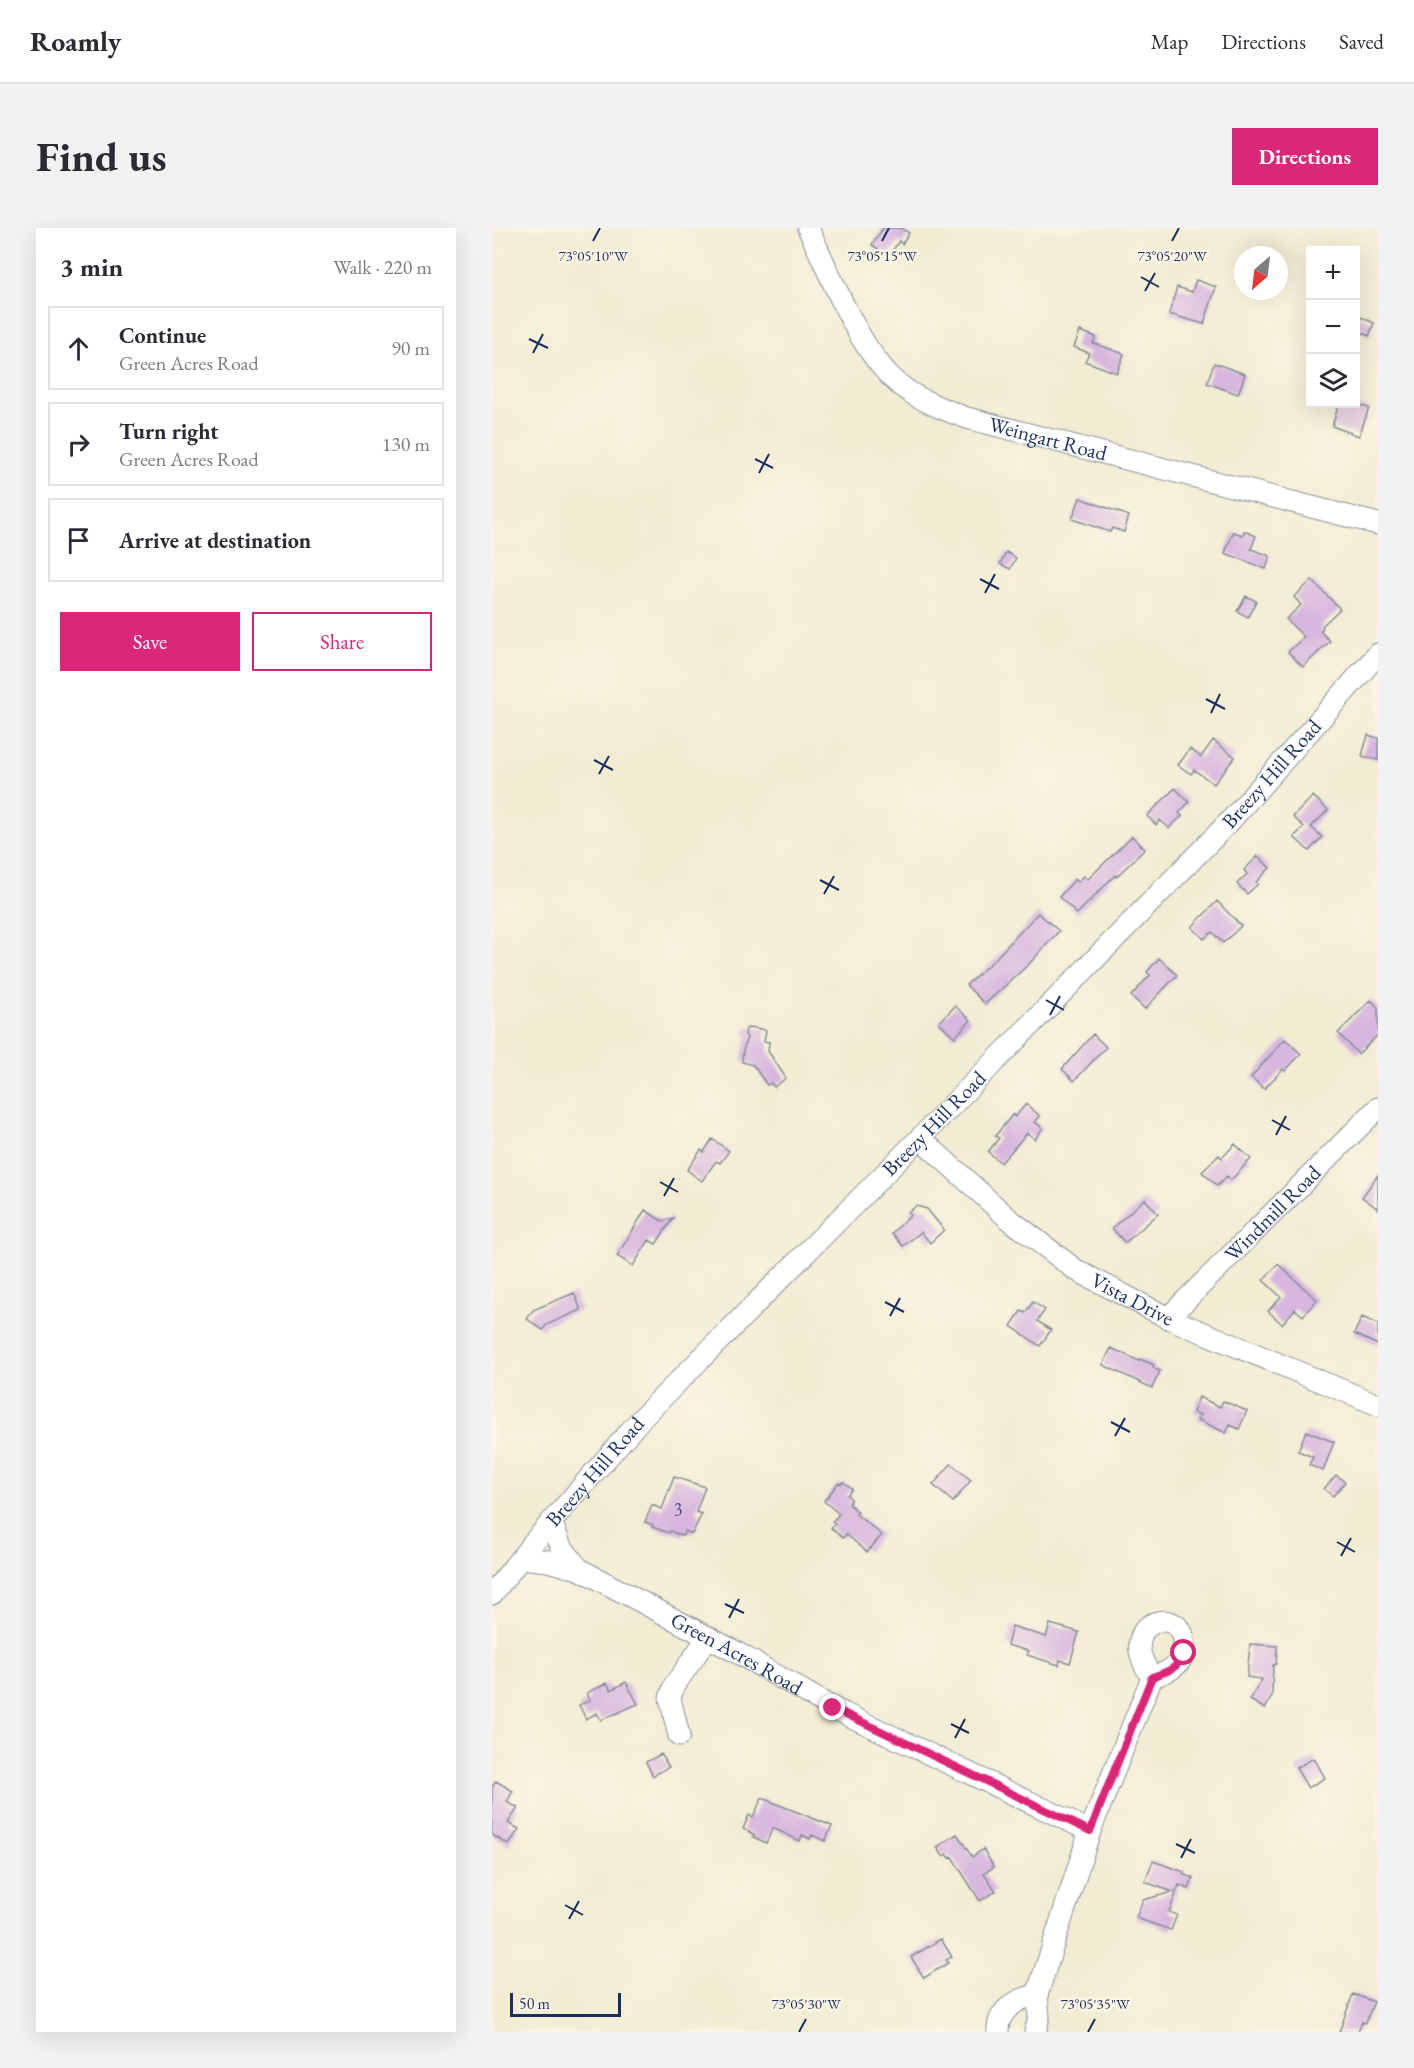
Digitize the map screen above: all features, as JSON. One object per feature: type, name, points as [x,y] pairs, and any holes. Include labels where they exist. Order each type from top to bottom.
[{"type":"street","name":"Weingart Road","points":[[807,228],[841,298],[872,352],[894,380],[927,402],[967,418],[1378,524]]},
{"type":"street","name":"Breezy Hill Road","points":[[492,1594],[639,1421],[921,1138],[1229,822],[1378,654]]},
{"type":"street","name":"Windmill Road","points":[[1168,1318],[1378,1108]]},
{"type":"street","name":"Vista Drive","points":[[921,1138],[1009,1219],[1076,1270],[1168,1318],[1378,1405]]},
{"type":"street","name":"Green Acres Road","points":[[551,1522],[561,1546],[579,1569]]},
{"type":"street","name":"Green Acres Road","points":[[521,1558],[548,1561],[579,1569],[708,1637],[833,1708],[1090,1831]]},
{"type":"street","points":[[679,1736],[670,1698],[674,1686],[708,1637]]},
{"type":"street","points":[[1035,2032],[1039,2013],[1037,1995],[1090,1831],[1152,1677]]},
{"type":"street","points":[[998,2032],[999,2022],[1009,2007],[1019,1999],[1037,1995]]},
{"type":"building","points":[[883,228],[901,228],[909,233],[902,244],[899,241],[889,256],[872,245]]},
{"type":"building","points":[[1196,280],[1216,287],[1204,324],[1169,314],[1177,287],[1192,292]]},
{"type":"building","points":[[1360,317],[1374,323],[1369,336],[1360,332]]},
{"type":"building","points":[[1080,331],[1096,337],[1093,343],[1124,354],[1117,373],[1085,361],[1089,353],[1074,347]]},
{"type":"building","points":[[1214,363],[1245,374],[1238,394],[1207,383]]},
{"type":"building","points":[[1360,405],[1369,408],[1359,436],[1332,426],[1338,408],[1360,408]]},
{"type":"building","points":[[1080,498],[1129,516],[1124,532],[1112,528],[1110,532],[1072,519]]},
{"type":"building","points":[[1244,531],[1256,536],[1251,549],[1270,556],[1266,569],[1225,553],[1233,532],[1243,535]]},
{"type":"building","points":[[1006,552],[1016,558],[1010,569],[1000,564]]},
{"type":"building","points":[[1312,580],[1340,609],[1322,626],[1320,631],[1330,641],[1303,667],[1288,652],[1304,637],[1286,619],[1301,605],[1294,597]]},
{"type":"building","points":[[1246,596],[1256,601],[1248,617],[1237,611]]},
{"type":"building","points":[[1368,735],[1378,738],[1378,760],[1362,756]]},
{"type":"building","points":[[1213,740],[1235,757],[1214,784],[1194,770],[1191,774],[1178,765],[1190,749],[1201,757]]},
{"type":"building","points":[[1175,788],[1189,802],[1179,813],[1182,816],[1169,828],[1160,820],[1156,825],[1147,816]]},
{"type":"building","points":[[1313,796],[1328,810],[1311,827],[1322,837],[1309,851],[1294,837],[1304,827],[1293,817]]},
{"type":"building","points":[[1132,836],[1145,849],[1116,877],[1115,875],[1077,914],[1059,897],[1075,879],[1078,882],[1084,876],[1088,879]]},
{"type":"building","points":[[1258,856],[1270,868],[1247,894],[1237,884],[1247,874],[1244,870]]},
{"type":"building","points":[[1217,901],[1241,926],[1223,943],[1212,932],[1204,939],[1192,927]]},
{"type":"building","points":[[1038,913],[1059,931],[1028,965],[985,1004],[966,985],[994,960]]},
{"type":"building","points":[[1159,958],[1177,975],[1145,1009],[1131,996],[1150,975],[1147,972]]},
{"type":"building","points":[[1371,1000],[1378,1008],[1378,1035],[1358,1054],[1338,1033]]},
{"type":"building","points":[[955,1006],[971,1020],[955,1037],[939,1023]]},
{"type":"building","points":[[750,1027],[766,1030],[764,1041],[769,1042],[768,1051],[786,1078],[774,1087],[771,1083],[767,1085],[753,1065],[742,1062],[747,1037],[746,1029]]},
{"type":"building","points":[[1093,1034],[1106,1047],[1074,1081],[1062,1069]]},
{"type":"building","points":[[1285,1039],[1301,1054],[1264,1089],[1251,1077]]},
{"type":"building","points":[[1026,1104],[1040,1116],[1035,1122],[1043,1128],[1035,1139],[1027,1133],[1001,1163],[988,1152],[999,1138],[995,1136],[1013,1114],[1015,1117]]},
{"type":"building","points":[[712,1139],[729,1151],[720,1163],[716,1161],[702,1181],[687,1170],[701,1150],[704,1152]]},
{"type":"building","points":[[1235,1144],[1251,1159],[1231,1180],[1227,1176],[1217,1186],[1202,1172],[1219,1155],[1222,1158]]},
{"type":"building","points":[[1378,1175],[1378,1209],[1362,1197]]},
{"type":"building","points":[[1145,1199],[1158,1214],[1125,1243],[1112,1228]]},
{"type":"building","points":[[916,1206],[927,1209],[944,1230],[930,1243],[921,1232],[903,1246],[892,1233],[911,1215],[908,1213]]},
{"type":"building","points":[[645,1210],[662,1221],[673,1218],[656,1244],[649,1240],[633,1266],[617,1256]]},
{"type":"building","points":[[1278,1264],[1317,1300],[1303,1316],[1295,1309],[1282,1324],[1268,1311],[1281,1297],[1263,1280]]},
{"type":"building","points":[[574,1293],[581,1310],[546,1325],[543,1330],[527,1319],[533,1310]]},
{"type":"building","points":[[1033,1302],[1045,1310],[1037,1321],[1051,1330],[1040,1346],[1011,1326],[1021,1311],[1025,1313]]},
{"type":"building","points":[[1362,1317],[1378,1324],[1378,1345],[1354,1334]]},
{"type":"building","points":[[1111,1348],[1154,1365],[1153,1368],[1160,1371],[1152,1388],[1103,1365]]},
{"type":"building","points":[[1199,1397],[1220,1407],[1223,1401],[1247,1411],[1239,1429],[1230,1425],[1226,1433],[1197,1419],[1201,1415],[1193,1412]]},
{"type":"building","points":[[1306,1431],[1334,1442],[1323,1471],[1309,1465],[1313,1457],[1298,1451]]},
{"type":"building","points":[[951,1464],[971,1480],[953,1502],[933,1485]]},
{"type":"building","points":[[1336,1475],[1345,1482],[1333,1496],[1324,1489]]},
{"type":"building","points":[[674,1477],[705,1487],[696,1512],[702,1514],[692,1534],[685,1531],[683,1536],[670,1531],[669,1533],[645,1522],[652,1505],[662,1509]]},
{"type":"building","points":[[843,1482],[852,1489],[847,1495],[851,1499],[849,1504],[858,1512],[856,1514],[882,1535],[867,1552],[846,1534],[843,1538],[831,1528],[835,1524],[832,1522],[839,1514],[824,1501],[838,1483]]},
{"type":"building","points":[[1050,1624],[1079,1632],[1070,1663],[1060,1660],[1059,1665],[1027,1655],[1029,1651],[1007,1645],[1012,1626],[1046,1637]]},
{"type":"building","points":[[1250,1644],[1277,1646],[1276,1664],[1273,1665],[1272,1696],[1265,1709],[1250,1700],[1262,1679],[1247,1677]]},
{"type":"building","points":[[626,1682],[638,1704],[601,1720],[597,1713],[586,1719],[579,1705],[590,1700],[587,1693],[607,1683],[611,1690]]},
{"type":"building","points":[[661,1754],[669,1767],[653,1776],[646,1762]]},
{"type":"building","points":[[1314,1758],[1325,1778],[1308,1788],[1296,1768]]},
{"type":"building","points":[[496,1781],[513,1791],[507,1802],[518,1808],[508,1823],[519,1829],[509,1845],[492,1835],[492,1787]]},
{"type":"building","points":[[762,1798],[832,1826],[825,1841],[812,1835],[810,1839],[802,1835],[800,1841],[773,1828],[766,1843],[753,1837],[755,1835],[743,1829],[749,1815],[753,1817]]},
{"type":"building","points":[[957,1834],[972,1857],[983,1849],[994,1867],[984,1873],[996,1891],[980,1901],[952,1857],[950,1858],[947,1854],[943,1856],[937,1847]]},
{"type":"building","points":[[1153,1861],[1184,1872],[1183,1874],[1193,1878],[1189,1889],[1179,1885],[1169,1912],[1177,1915],[1171,1930],[1136,1918],[1143,1900],[1173,1892],[1145,1882]]},
{"type":"building","points":[[941,1939],[952,1957],[946,1960],[948,1963],[924,1978],[911,1957]]},
{"type":"building","points":[[1353,1994],[1374,2002],[1365,2023],[1362,2022],[1358,2032],[1339,2032]]},
{"type":"route","points":[[833,1708],[1090,1831],[1152,1677],[1175,1667],[1184,1653]]}]
